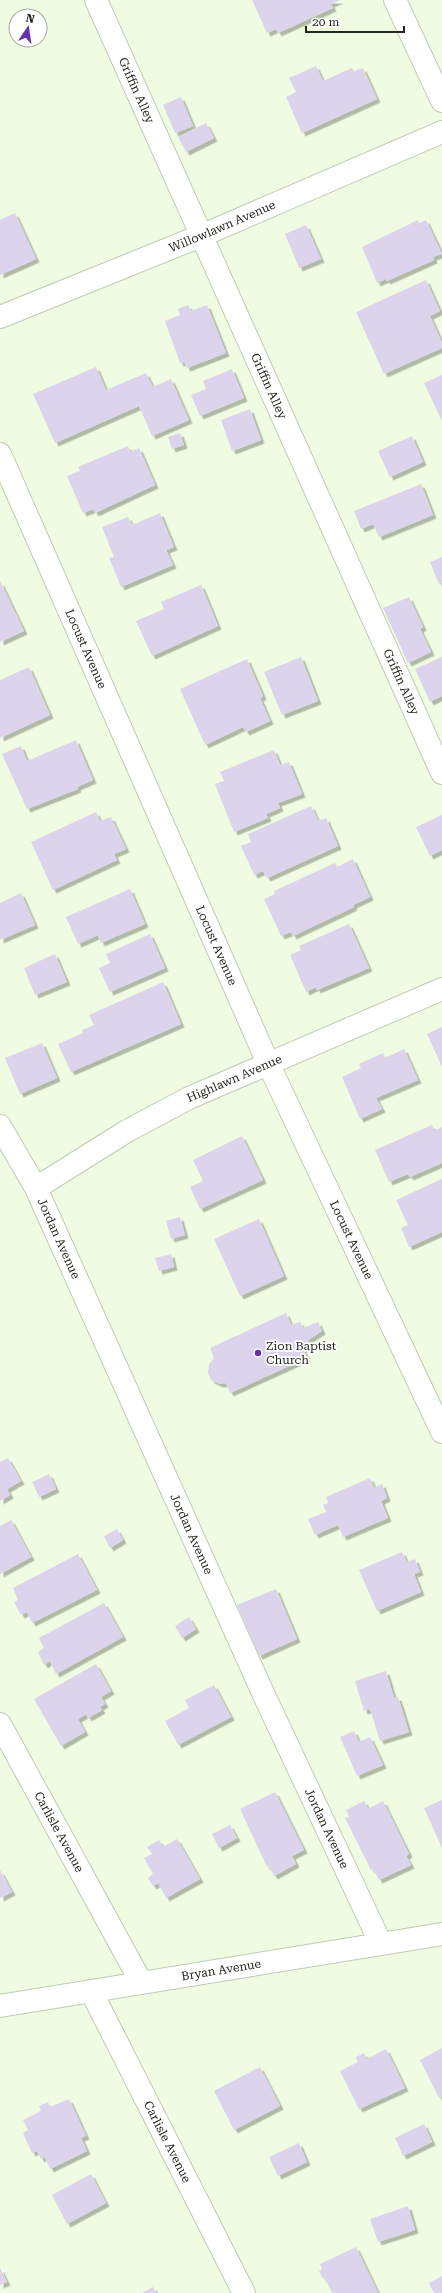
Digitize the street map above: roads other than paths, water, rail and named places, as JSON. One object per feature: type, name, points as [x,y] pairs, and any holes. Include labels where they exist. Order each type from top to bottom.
[{"type":"street","name":"Griffin Alley","points":[[96,0],[442,773]]},
{"type":"street","points":[[395,0],[442,101]]},
{"type":"street","name":"Willowlawn Avenue","points":[[0,317],[202,235],[442,132]]},
{"type":"street","name":"Locust Avenue","points":[[0,454],[268,1062],[442,1432]]},
{"type":"street","name":"Highlawn Avenue","points":[[36,1188],[127,1131],[189,1098],[268,1062],[442,989]]},
{"type":"street","name":"Jordan Avenue","points":[[0,1126],[36,1188],[263,1693],[381,1944]]},
{"type":"street","name":"Carlisle Avenue","points":[[0,1724],[141,1982]]},
{"type":"street","name":"Bryan Avenue","points":[[0,2006],[442,1934]]},
{"type":"street","name":"Carlisle Avenue","points":[[91,1991],[244,2293]]},
{"type":"place","name":"Zion Baptist Church","points":[[258,1353]]}]
